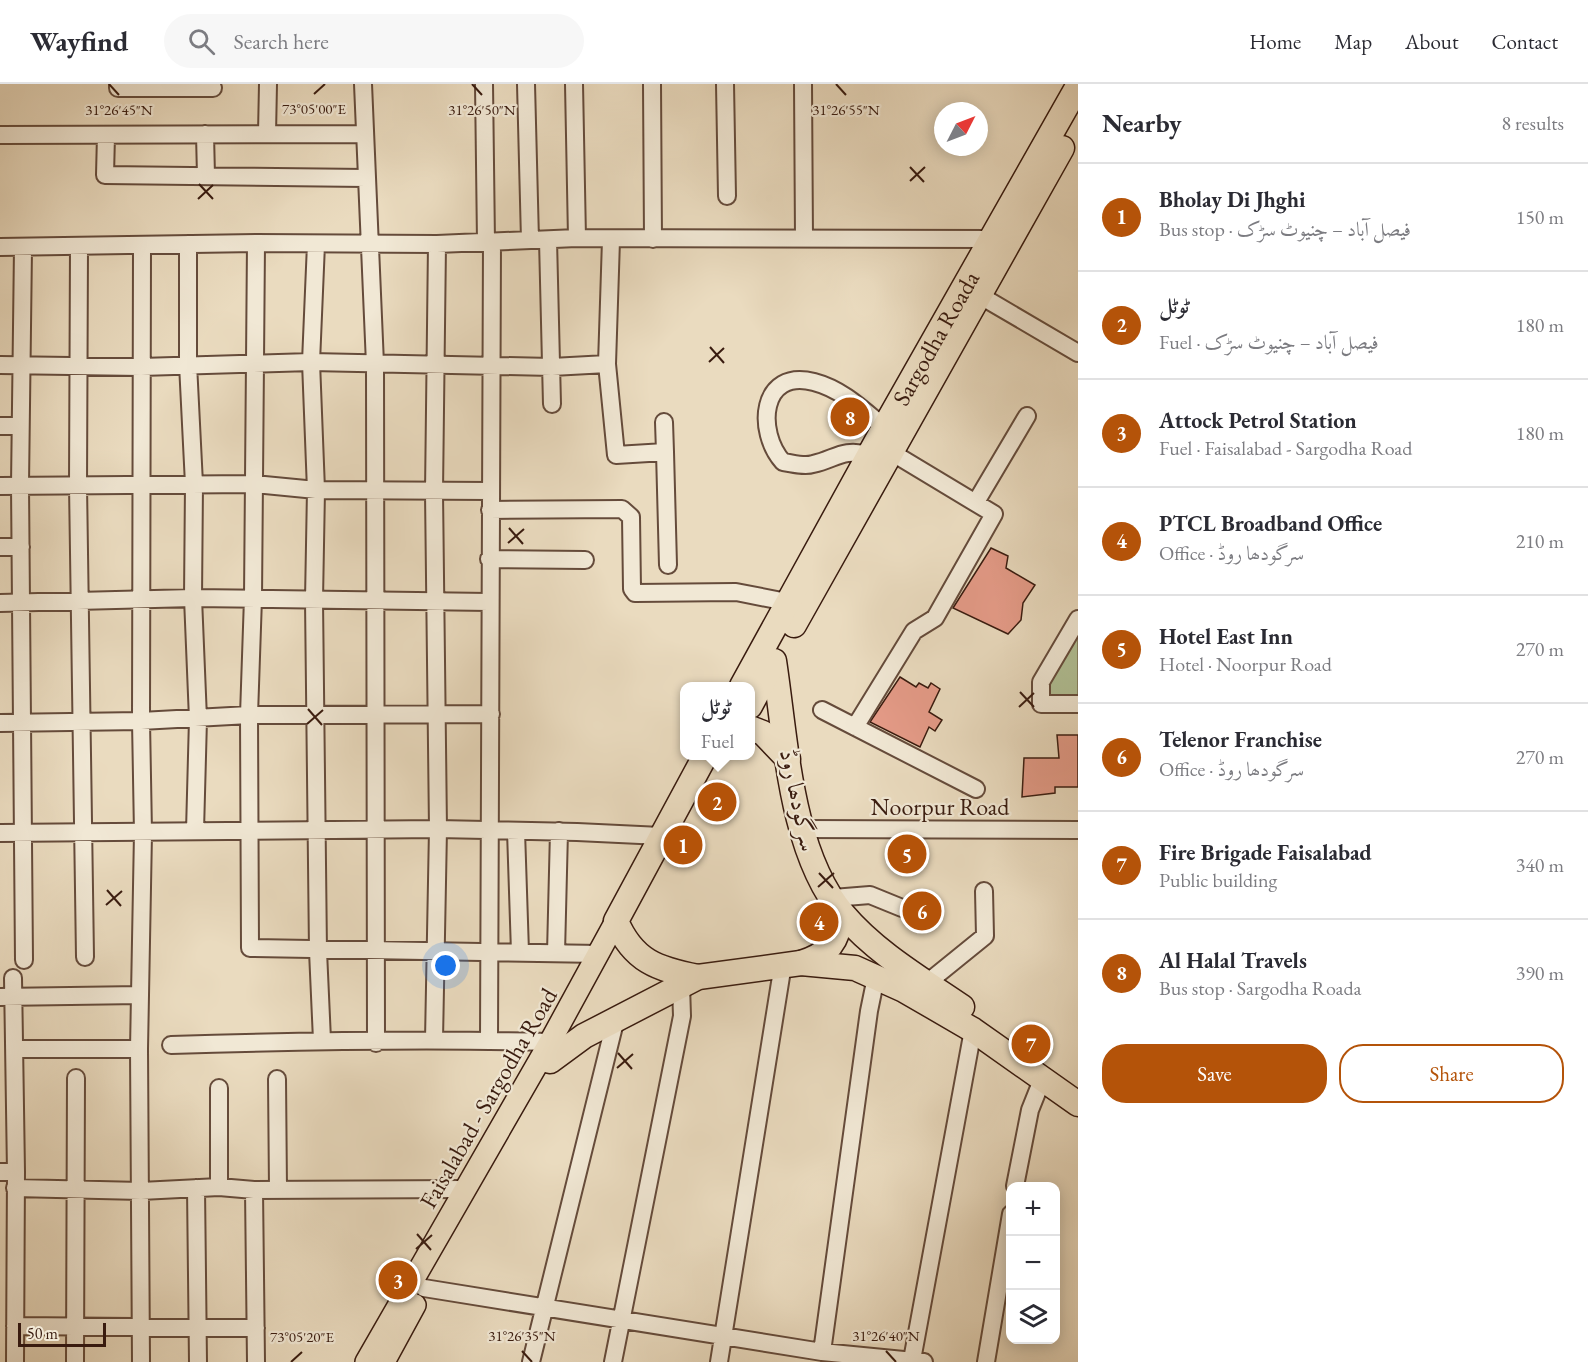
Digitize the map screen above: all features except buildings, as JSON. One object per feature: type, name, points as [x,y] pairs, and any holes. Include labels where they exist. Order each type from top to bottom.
[{"type":"highway","name":"Sargodha Roada","points":[[755,697],[991,239],[1076,102]]},
{"type":"highway","name":"Sargodha Roada","points":[[745,682],[788,602],[979,295],[1076,102]]},
{"type":"highway","name":"سرگودھا روڈ","points":[[774,661],[788,759],[808,855],[837,905],[867,939],[914,982]]},
{"type":"highway","points":[[755,730],[763,733],[788,759]]},
{"type":"highway","points":[[619,928],[661,836],[703,760]]},
{"type":"highway","points":[[619,928],[722,760]]},
{"type":"highway","points":[[550,1052],[690,981],[818,958],[832,946],[840,931],[837,905]]},
{"type":"highway","points":[[619,928],[642,958],[690,981]]},
{"type":"highway","points":[[792,963],[855,968],[876,977],[914,982],[1078,1086]]},
{"type":"highway","points":[[914,982],[973,1030],[1078,1104]]},
{"type":"main road","name":"Faisalabad - Sargodha Road","points":[[366,1362],[465,1189],[550,1052],[600,954],[619,928]]},
{"type":"main road","name":"Faisalabad - Sargodha Road","points":[[384,1362],[619,928]]},
{"type":"street","points":[[118,84],[118,88],[213,88]]},
{"type":"street","points":[[267,134],[268,84]]},
{"type":"street","points":[[363,84],[363,134],[375,364],[376,1043]]},
{"type":"street","points":[[484,84],[493,364],[489,559],[492,832],[489,1041]]},
{"type":"street","points":[[525,84],[530,240]]},
{"type":"street","points":[[574,84],[577,238]]},
{"type":"street","points":[[652,84],[653,239]]},
{"type":"street","points":[[724,84],[727,196]]},
{"type":"street","points":[[803,84],[804,238]]},
{"type":"street","points":[[206,134],[206,176]]},
{"type":"street","points":[[0,135],[363,134]]},
{"type":"street","points":[[106,135],[105,176],[366,178]]},
{"type":"street","points":[[0,247],[142,247],[256,243],[437,244],[577,238],[611,240],[991,239]]},
{"type":"street","points":[[548,240],[552,404]]},
{"type":"street","points":[[611,240],[610,357],[607,364],[616,455],[665,452]]},
{"type":"street","points":[[256,243],[253,598],[249,715],[250,948],[318,951],[600,954]]},
{"type":"street","points":[[188,244],[188,364],[194,484],[193,598],[198,718],[195,831]]},
{"type":"street","points":[[316,244],[311,362],[316,490],[314,600],[318,951],[322,1040]]},
{"type":"street","points":[[434,1040],[438,829],[434,492],[437,244]]},
{"type":"street","points":[[79,246],[78,485],[85,957]]},
{"type":"street","points":[[141,1362],[139,1049],[143,833],[141,720],[142,247]]},
{"type":"street","points":[[23,248],[20,485],[24,960]]},
{"type":"street","points":[[979,295],[1078,352]]},
{"type":"street","points":[[0,365],[141,367],[311,362],[552,367],[607,364]]},
{"type":"street","points":[[855,727],[914,631],[935,618],[994,514],[886,443],[856,403],[814,382],[792,381],[780,386],[770,397],[766,417],[768,438],[774,452],[783,462],[812,465],[839,453],[886,443]]},
{"type":"street","points":[[976,502],[1027,416]]},
{"type":"street","points":[[664,422],[668,565]]},
{"type":"street","points":[[0,426],[20,426]]},
{"type":"street","points":[[0,486],[254,484],[316,490],[490,491]]},
{"type":"street","points":[[490,510],[622,508],[631,517],[632,586],[635,593],[736,592],[788,602]]},
{"type":"street","points":[[0,547],[21,547]]},
{"type":"street","points":[[489,559],[585,560]]},
{"type":"street","points":[[0,603],[193,598],[489,602]]},
{"type":"street","points":[[1078,620],[1041,682],[1041,704],[1078,704]]},
{"type":"street","points":[[822,710],[976,789]]},
{"type":"street","points":[[0,723],[249,715],[491,714]]},
{"type":"street","points":[[0,833],[318,832],[438,829],[661,836]]},
{"type":"street","name":"Noorpur Road","points":[[802,830],[1078,830]]},
{"type":"street","points":[[516,831],[520,952]]},
{"type":"street","points":[[556,953],[559,831]]},
{"type":"street","points":[[914,982],[985,936],[984,891]]},
{"type":"street","points":[[837,905],[870,895],[902,908]]},
{"type":"street","points":[[718,1362],[792,963]]},
{"type":"street","points":[[822,1352],[869,1011],[876,977]]},
{"type":"street","points":[[10,1361],[15,1326],[7,1301],[10,1177],[7,1114],[10,1052],[7,997],[13,978]]},
{"type":"street","points":[[613,1362],[690,981]]},
{"type":"street","points":[[7,997],[140,995]]},
{"type":"street","points":[[531,1362],[616,1018]]},
{"type":"street","points":[[424,1288],[822,1352],[920,1361],[973,1030]]},
{"type":"street","points":[[171,1045],[322,1040],[376,1043],[434,1040],[489,1041],[550,1052]]},
{"type":"street","points":[[10,1052],[139,1049]]},
{"type":"street","points":[[75,1362],[76,1078]]},
{"type":"street","points":[[277,1079],[278,1189]]},
{"type":"street","points":[[1016,1182],[1030,1110],[1042,1080]]},
{"type":"street","points":[[219,1088],[219,1187]]},
{"type":"street","points":[[10,1177],[75,1190],[141,1191],[219,1187],[254,1190],[465,1189]]},
{"type":"street","points":[[196,1188],[198,1362]]},
{"type":"street","points":[[254,1190],[256,1362]]},
{"type":"street","points":[[986,1362],[1007,1236]]},
{"type":"street","points":[[15,1326],[75,1329],[140,1326],[256,1328]]},
{"type":"green space","points":[[1078,617],[1078,704],[1042,704],[1041,682]]},
{"type":"place","name":"Al Halal Travels","points":[[850,417]]},
{"type":"place","name":"ٹوٹل","points":[[717,802]]},
{"type":"place","name":"Bholay Di Jhghi","points":[[683,845]]},
{"type":"place","name":"Hotel East Inn","points":[[907,854]]},
{"type":"place","name":"Telenor Franchise","points":[[922,911]]},
{"type":"place","name":"PTCL Broadband Office","points":[[819,922]]},
{"type":"place","name":"Fire Brigade Faisalabad","points":[[1031,1044]]},
{"type":"place","name":"Attock Petrol Station","points":[[398,1280]]}]
